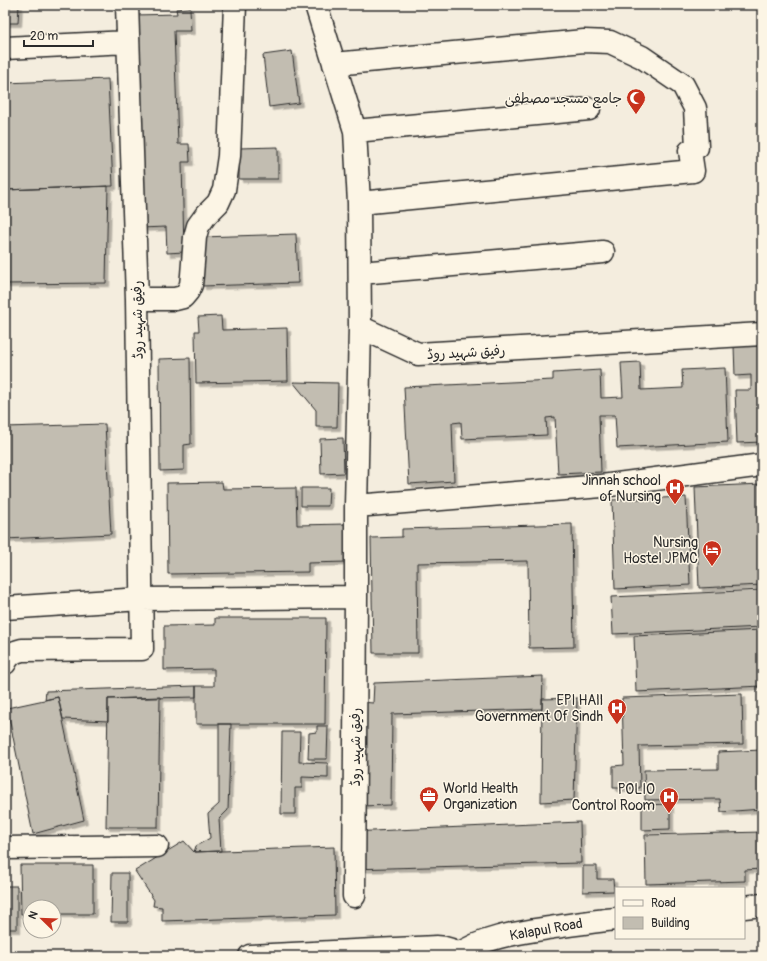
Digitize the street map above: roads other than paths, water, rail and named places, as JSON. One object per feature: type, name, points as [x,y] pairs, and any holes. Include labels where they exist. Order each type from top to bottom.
[{"type":"street","name":"رفیق شہید روڈ","points":[[5,663],[13,652],[22,650],[142,649],[137,299],[127,5]]},
{"type":"street","points":[[137,299],[175,299],[183,297],[188,291],[191,285],[195,237],[198,226],[206,215],[218,204],[224,190],[228,156],[235,5]]},
{"type":"street","points":[[316,5],[355,131],[359,203],[360,327]]},
{"type":"street","points":[[334,64],[584,41],[610,42],[642,57],[683,85],[695,108],[697,147],[690,151],[693,171],[359,203]]},
{"type":"street","points":[[5,48],[128,42]]},
{"type":"street","points":[[355,131],[589,109]]},
{"type":"street","points":[[360,273],[603,252]]},
{"type":"street","name":"رفیق شہید روڈ","points":[[354,896],[356,506],[360,327],[418,354],[762,334]]},
{"type":"street","points":[[356,506],[602,486],[762,465]]},
{"type":"street","points":[[5,608],[141,599],[356,597]]},
{"type":"street","points":[[5,848],[156,846]]},
{"type":"street","points":[[745,907],[762,905]]},
{"type":"street","name":"Kalapul Road","points":[[458,955],[481,943],[505,936],[592,921],[615,919]]},
{"type":"street","points":[[250,956],[437,947],[444,947],[452,950],[458,955]]},
{"type":"place","name":"جامع مسجد مصطفیٰ","points":[[636,115]]},
{"type":"place","name":"Jinnah school of Nursing","points":[[675,505]]},
{"type":"place","name":"Nursing Hostel JPMC","points":[[712,567]]},
{"type":"place","name":"EPI HAll Government Of Sindh","points":[[617,725]]},
{"type":"place","name":"World Health Organization","points":[[429,813]]},
{"type":"place","name":"POLIO Control Room","points":[[669,814]]}]
